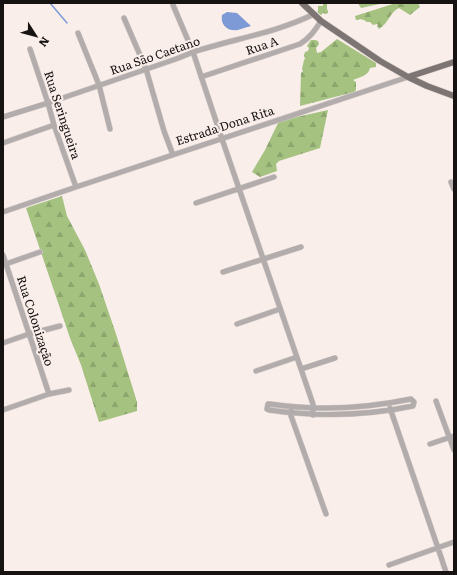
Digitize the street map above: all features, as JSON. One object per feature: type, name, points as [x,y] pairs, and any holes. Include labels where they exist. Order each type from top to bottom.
[{"type":"main road","points":[[302,3],[321,20],[380,61],[427,86],[454,96]]},
{"type":"main road","name":"Estrada Dona Rita","points":[[408,77],[454,62]]},
{"type":"street","points":[[173,5],[193,52],[313,404],[313,415]]},
{"type":"street","name":"Rua São Caetano","points":[[3,117],[48,103],[193,52],[301,21],[314,14]]},
{"type":"street","points":[[124,18],[146,69],[164,131],[173,155]]},
{"type":"street","name":"Rua A","points":[[201,77],[300,44],[307,40],[321,20]]},
{"type":"street","points":[[78,33],[99,85],[110,128]]},
{"type":"street","name":"Rua Seringueira","points":[[30,49],[54,125],[76,187]]},
{"type":"street","name":"Estrada Dona Rita","points":[[3,212],[408,77]]},
{"type":"street","points":[[3,143],[54,125]]},
{"type":"street","points":[[196,203],[274,177]]},
{"type":"street","points":[[451,182],[454,189]]},
{"type":"street","points":[[223,272],[300,247]]},
{"type":"street","points":[[5,264],[40,252]]},
{"type":"street","name":"Rua Colonização","points":[[3,255],[49,394]]},
{"type":"street","points":[[237,324],[280,309]]},
{"type":"street","points":[[3,343],[60,326]]},
{"type":"street","points":[[256,371],[297,357]]},
{"type":"street","points":[[301,369],[335,358]]},
{"type":"street","points":[[3,410],[49,394],[69,390]]},
{"type":"street","points":[[412,399],[414,402],[413,406],[353,414],[313,415],[267,409],[268,404],[313,408],[353,408],[390,404],[412,399]]},
{"type":"street","points":[[436,400],[452,437],[454,450]]},
{"type":"street","points":[[390,404],[390,410],[446,572]]},
{"type":"street","points":[[291,406],[290,413],[326,514]]},
{"type":"street","points":[[430,444],[452,437]]},
{"type":"street","points":[[389,565],[454,542]]},
{"type":"green space","points":[[323,3],[329,3],[327,4],[328,13],[323,13],[321,15],[317,12],[318,6],[323,6]]},
{"type":"green space","points":[[358,3],[384,3],[361,8]]},
{"type":"green space","points":[[396,3],[418,3],[420,7],[410,15],[399,8],[393,12],[385,24],[379,29],[377,24],[373,25],[370,22],[360,19],[356,20],[355,16]]},
{"type":"green space","points":[[337,39],[376,63],[376,67],[370,68],[366,75],[353,80],[356,82],[356,90],[354,92],[300,106],[301,73],[303,71],[302,69],[305,59],[304,55],[309,48],[307,46],[311,40],[318,41],[319,44],[316,48],[317,53],[321,52]]},
{"type":"green space","points":[[328,110],[320,148],[279,161],[276,164],[277,171],[260,177],[252,172],[279,121]]},
{"type":"green space","points":[[62,196],[67,216],[85,250],[99,284],[137,402],[137,411],[99,422],[81,365],[70,338],[26,208]]},
{"type":"water","points":[[227,12],[237,13],[251,26],[238,30],[228,29],[222,22],[222,15]]},
{"type":"waterway","points":[[50,3],[67,23]]}]
